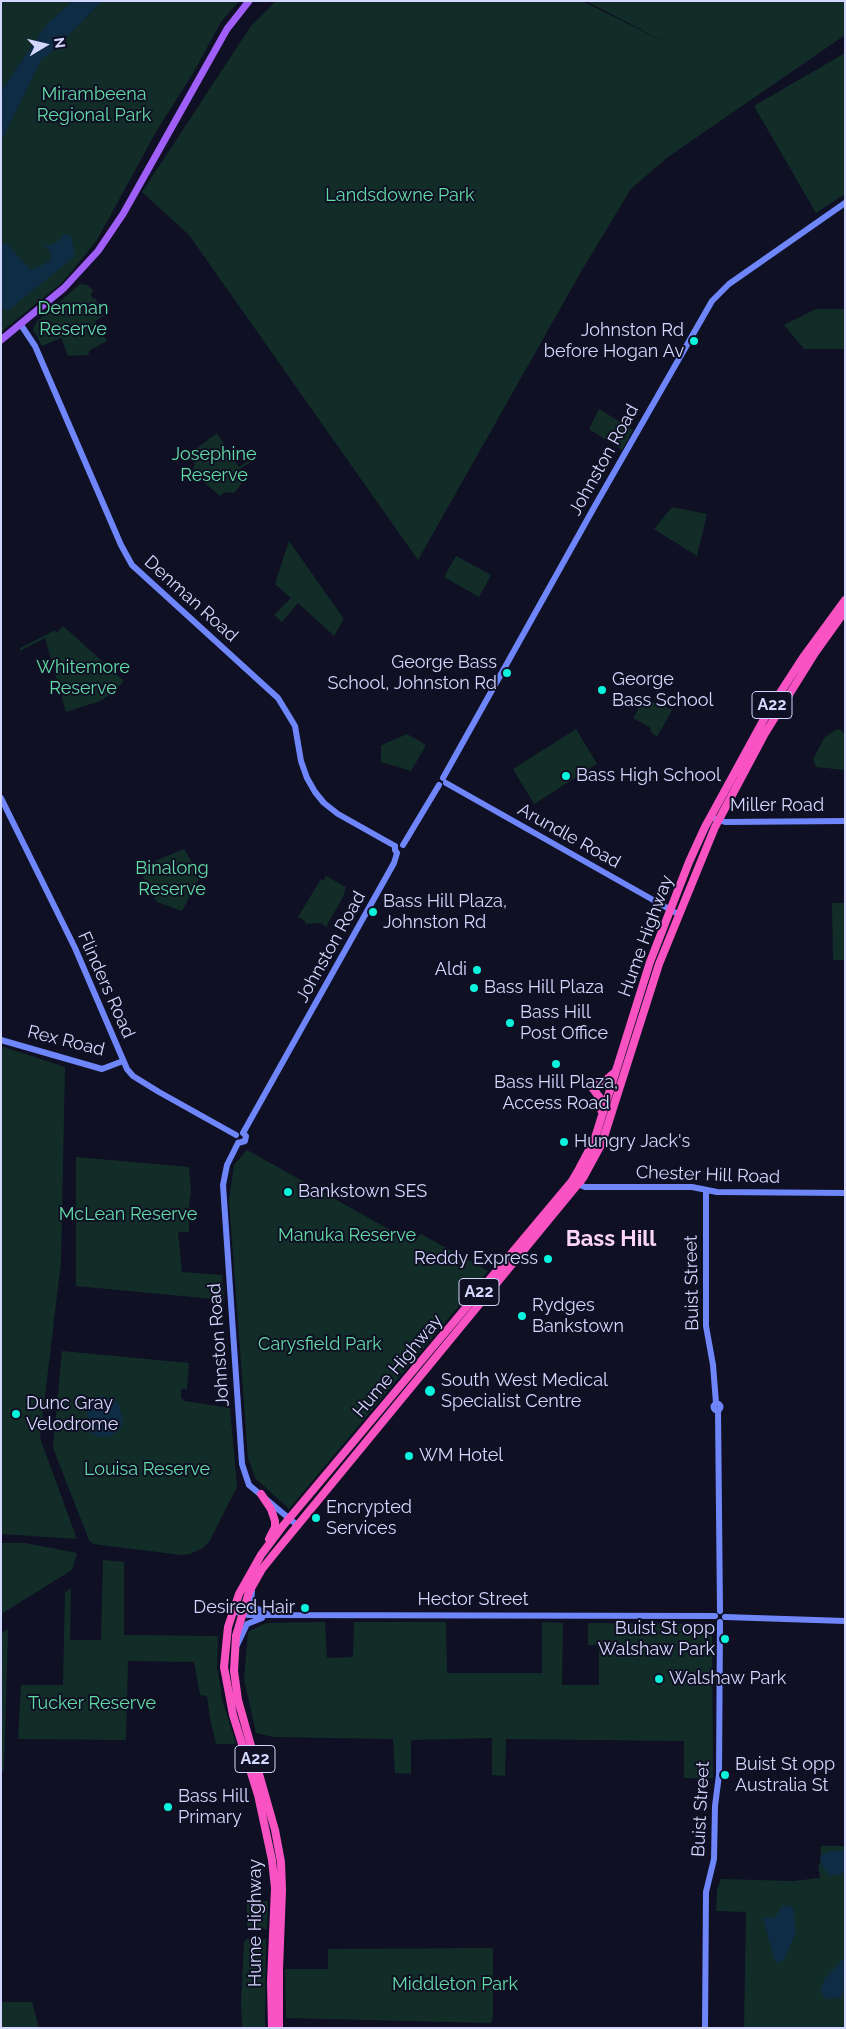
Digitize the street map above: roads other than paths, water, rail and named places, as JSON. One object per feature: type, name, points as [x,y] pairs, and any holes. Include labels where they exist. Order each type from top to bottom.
[{"type":"highway","name":"Hume Highway","points":[[272,2028],[271,1982],[275,1902],[274,1873],[264,1818],[233,1715],[224,1667],[225,1645],[232,1612],[239,1594],[261,1555],[290,1519],[575,1183],[591,1147],[648,969],[714,818],[769,710],[804,656],[845,600]]},
{"type":"highway","name":"Hume Highway","points":[[714,818],[814,653],[845,611]]},
{"type":"highway","name":"Hume Highway","points":[[279,2028],[282,1890],[280,1862],[275,1830],[238,1700],[234,1656],[236,1636],[242,1614],[254,1582],[274,1554],[593,1161],[604,1137],[674,912]]},
{"type":"highway","points":[[602,1114],[600,1098],[593,1085],[606,1080],[615,1072]]},
{"type":"highway","points":[[261,1494],[271,1509],[275,1527],[261,1555]]},
{"type":"main road","points":[[1,340],[64,288],[98,251],[110,234],[227,29],[249,1]]},
{"type":"street","name":"Johnston Road","points":[[396,849],[400,853],[404,851],[403,845],[443,782],[606,486],[712,301],[729,284],[845,203]]},
{"type":"street","name":"Denman Road","points":[[21,325],[35,346],[120,545],[132,565],[278,698],[295,726],[301,761],[307,778],[314,792],[324,804],[396,849]]},
{"type":"street","name":"Arundle Road","points":[[443,782],[674,912]]},
{"type":"street","name":"Flinders Road","points":[[1,798],[75,948],[123,1061],[133,1076],[236,1135]]},
{"type":"street","name":"Miller Road","points":[[714,818],[725,822],[845,821]]},
{"type":"street","name":"Johnston Road","points":[[244,1133],[394,863],[396,849]]},
{"type":"street","name":"Rex Road","points":[[1,1040],[102,1069],[123,1061]]},
{"type":"street","points":[[240,1132],[244,1133],[246,1136],[245,1141],[238,1143],[236,1135],[240,1132]]},
{"type":"street","name":"Johnston Road","points":[[238,1143],[225,1170],[224,1196],[242,1464],[249,1485],[297,1525]]},
{"type":"street","name":"Chester Hill Road","points":[[575,1183],[585,1187],[692,1187],[716,1192],[845,1193]]},
{"type":"street","name":"Buist Street","points":[[705,2028],[706,1884],[714,1859],[715,1806],[719,1775],[720,1617],[717,1407],[713,1365],[706,1326],[706,1191]]},
{"type":"street","points":[[254,1582],[251,1597],[252,1606],[276,1616]]},
{"type":"street","name":"Hector Street","points":[[232,1612],[276,1616],[720,1617],[845,1621]]},
{"type":"street","points":[[234,1656],[243,1630],[248,1624],[254,1620],[276,1616]]},
{"type":"water","points":[[73,1],[102,1],[54,50],[41,60],[1,141],[1,91],[48,23]]},
{"type":"water","points":[[64,233],[71,236],[75,256],[9,310],[1,308],[1,243],[7,244],[31,270],[50,261],[50,251],[43,244],[51,245],[59,240]]},
{"type":"water","points":[[104,1396],[118,1402],[123,1419],[121,1427],[117,1432],[111,1436],[101,1437],[94,1435],[89,1430],[86,1401],[91,1398]]},
{"type":"water","points":[[830,1851],[845,1851],[845,1871],[838,1875],[829,1876],[822,1866],[820,1856]]},
{"type":"water","points":[[783,1905],[793,1907],[796,1932],[784,1960],[778,1963],[774,1959],[763,1917],[774,1918]]},
{"type":"water","points":[[842,1960],[845,1960],[843,1994],[838,1998],[826,1999],[820,1992],[824,1980]]},
{"type":"place","name":"Johnston Rd before Hogan Av","points":[[694,341]]},
{"type":"place","name":"George Bass School, Johnston Rd","points":[[507,673]]},
{"type":"place","name":"George Bass School","points":[[602,690]]},
{"type":"place","name":"Bass High School","points":[[566,776]]},
{"type":"place","name":"Bass Hill Plaza, Johnston Rd","points":[[373,912]]},
{"type":"place","name":"Aldi","points":[[477,970]]},
{"type":"place","name":"Bass Hill Plaza","points":[[474,988]]},
{"type":"place","name":"Bass Hill Post Office","points":[[510,1023]]},
{"type":"place","name":"Bass Hill Plaza, Access Road","points":[[556,1064]]},
{"type":"place","name":"Hungry Jack's","points":[[564,1142]]},
{"type":"place","name":"Bankstown SES","points":[[288,1192]]},
{"type":"place","name":"Reddy Express","points":[[548,1259]]},
{"type":"place","name":"Rydges Bankstown","points":[[522,1316]]},
{"type":"place","name":"South West Medical Specialist Centre","points":[[430,1391]]},
{"type":"place","name":"Dunc Gray Velodrome","points":[[16,1414]]},
{"type":"place","name":"WM Hotel","points":[[409,1456]]},
{"type":"place","name":"Encrypted Services","points":[[316,1518]]},
{"type":"place","name":"Desired Hair","points":[[305,1608]]},
{"type":"place","name":"Buist St opp Walshaw Park","points":[[725,1639]]},
{"type":"place","name":"Walshaw Park","points":[[659,1679]]},
{"type":"place","name":"Buist St opp Australia St","points":[[725,1775]]},
{"type":"place","name":"Bass Hill Primary","points":[[168,1807]]},
{"type":"district","name":"Bass Hill","points":[[611,1239]]},
{"type":"park label","name":"Mirambeena Regional Park","points":[[94,105]]},
{"type":"park label","name":"Landsdowne Park","points":[[400,196]]},
{"type":"park label","name":"Denman Reserve","points":[[73,319]]},
{"type":"park label","name":"Josephine Reserve","points":[[214,465]]},
{"type":"park label","name":"Whitemore Reserve","points":[[83,678]]},
{"type":"park label","name":"Binalong Reserve","points":[[172,880]]},
{"type":"park label","name":"McLean Reserve","points":[[128,1215]]},
{"type":"park label","name":"Manuka Reserve","points":[[347,1236]]},
{"type":"park label","name":"Carysfield Park","points":[[320,1345]]},
{"type":"park label","name":"Louisa Reserve","points":[[147,1470]]},
{"type":"park label","name":"Tucker Reserve","points":[[92,1704]]},
{"type":"park label","name":"Middleton Park","points":[[455,1985]]}]
